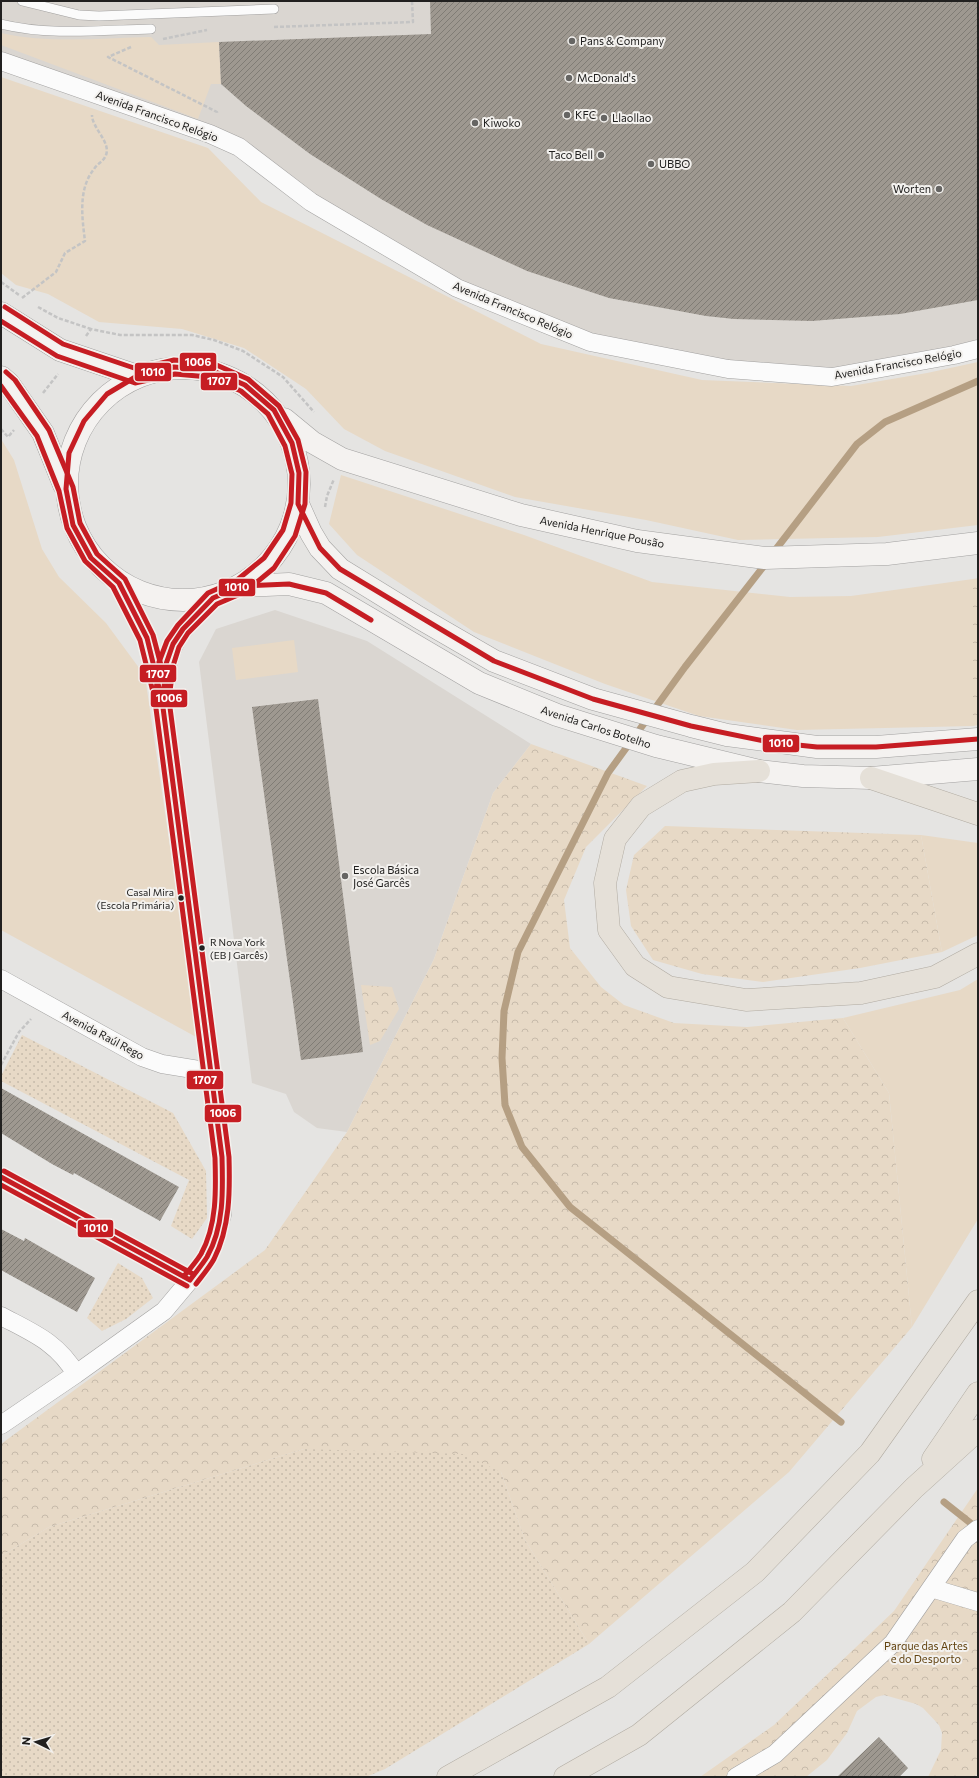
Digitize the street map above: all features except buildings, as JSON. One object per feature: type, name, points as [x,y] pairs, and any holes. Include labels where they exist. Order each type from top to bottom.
[{"type":"highway","points":[[759,771],[714,774],[682,781],[641,806],[615,839],[605,883],[609,930],[635,966],[668,987],[746,1000],[861,993],[935,976],[978,954]]},
{"type":"highway","points":[[871,778],[978,814]]},
{"type":"highway","points":[[448,1777],[608,1687],[755,1572],[870,1453],[978,1301]]},
{"type":"highway","points":[[914,1488],[978,1393]]},
{"type":"highway","points":[[565,1777],[639,1735],[792,1612],[914,1488],[978,1430]]},
{"type":"main road","points":[[1,313],[60,350],[137,376]]},
{"type":"main road","name":"Avenida Henrique Pousão","points":[[66,489],[69,453],[84,421],[107,394],[137,376],[174,367],[211,370],[245,385],[312,442],[342,459],[521,515],[637,541],[765,558],[887,554],[978,543]]},
{"type":"main road","points":[[1,377],[13,390],[43,433],[66,489],[73,525],[91,558],[119,583],[153,598],[183,602],[213,598],[241,586],[269,563],[289,533],[298,504],[299,473],[292,443],[274,410]]},
{"type":"main road","points":[[298,504],[310,534],[330,560],[340,569],[418,617],[494,661],[532,676],[622,707],[727,735],[817,747],[876,747],[978,739]]},
{"type":"main road","name":"Avenida Carlos Botelho","points":[[241,586],[289,584],[326,593],[479,683],[557,716],[656,746],[759,771],[803,776],[871,778],[978,769]]},
{"type":"street","name":"Avenida Francisco Relógio","points":[[1,61],[210,134],[238,148],[311,202],[457,288],[590,342],[728,370],[832,377],[954,356],[978,349]]},
{"type":"street","points":[[1,1425],[164,1311],[206,1258],[214,1240],[222,1215],[222,1158],[162,700],[147,638],[119,583]]},
{"type":"street","points":[[162,700],[166,664],[173,644],[183,630],[213,598]]},
{"type":"street","name":"Avenida Raúl Rego","points":[[1,979],[142,1057],[162,1064],[211,1072]]},
{"type":"street","points":[[1,1177],[190,1280]]},
{"type":"street","points":[[1,1316],[53,1345],[67,1359],[76,1374]]},
{"type":"street","points":[[736,1777],[775,1754],[893,1642],[931,1588],[972,1534]]},
{"type":"street","points":[[931,1588],[978,1602]]},
{"type":"lane","points":[[22,1],[79,15],[98,16],[274,9]]},
{"type":"lane","points":[[1,24],[20,28],[55,31],[151,29]]},
{"type":"path","points":[[272,27],[413,22],[412,1]]},
{"type":"path","points":[[157,41],[209,29]]},
{"type":"path","points":[[134,46],[108,57],[217,112],[210,134]]},
{"type":"path","points":[[22,298],[56,272],[65,253],[85,241],[81,202],[86,184],[94,168],[106,156],[107,149],[92,118],[98,95]]},
{"type":"path","points":[[1,282],[28,302]]},
{"type":"path","points":[[34,305],[58,318],[91,329],[120,335],[192,336],[214,340],[243,351],[283,378],[317,415]]},
{"type":"path","points":[[74,354],[91,329]]},
{"type":"path","points":[[324,514],[327,496],[342,459]]},
{"type":"path","points":[[1,1065],[19,1032]]},
{"type":"shaded area","points":[[1,1],[978,1],[978,349],[832,377],[590,342],[457,288],[239,147],[1,61]]},
{"type":"shaded area","name":"Escola Básica José Garcês","points":[[275,610],[367,641],[531,744],[493,793],[434,959],[347,1132],[317,1128],[294,1112],[286,1094],[252,1083],[199,662],[216,629]]},
{"type":"green space","points":[[1,33],[57,39],[151,37],[159,45],[219,42],[221,84],[211,84],[198,119],[1,45]]},
{"type":"green space","points":[[1,77],[208,148],[261,202],[541,344],[702,380],[851,386],[927,373],[978,362],[978,525],[878,537],[738,540],[646,520],[515,497],[385,451],[344,429],[306,389],[244,348],[182,329],[99,322],[48,294],[16,285],[1,273]]},
{"type":"green space","points":[[1,439],[14,460],[42,549],[59,577],[106,623],[145,676],[198,1038],[1,930]]},
{"type":"green space","points":[[341,475],[524,535],[652,582],[790,597],[851,596],[973,579],[973,726],[797,730],[699,716],[605,684],[474,632],[357,555],[329,524]]},
{"type":"green space","points":[[978,578],[978,725],[973,726],[973,579]]},
{"type":"green space","points":[[294,640],[298,672],[236,680],[232,648]]},
{"type":"green space","points":[[531,744],[647,786],[586,847],[564,900],[570,948],[601,987],[624,1005],[674,1023],[747,1027],[843,1018],[889,1093],[912,1327],[789,1472],[589,1644],[525,1540],[501,1472],[304,1449],[49,1527],[1,1556],[1,1444],[265,1250],[347,1132],[434,959],[493,793]]},
{"type":"green space","points":[[665,826],[921,835],[942,952],[860,968],[763,982],[702,974],[653,960],[631,926],[626,890],[634,855]]},
{"type":"green space","points":[[921,835],[978,843],[978,935],[942,952]]},
{"type":"green space","points":[[978,979],[978,1219],[912,1327],[889,1093],[843,1018],[960,990]]},
{"type":"green space","points":[[361,985],[392,987],[399,1009],[380,1041],[370,1045]]},
{"type":"green space","points":[[22,1035],[173,1113],[206,1171],[207,1218],[192,1239],[171,1226],[189,1180],[1,1081],[1,1076]]},
{"type":"green space","points":[[118,1263],[142,1278],[153,1298],[126,1319],[102,1331],[87,1318]]},
{"type":"green space","points":[[304,1449],[463,1454],[501,1472],[525,1540],[589,1644],[385,1769],[366,1777],[1,1777],[1,1556],[49,1527]]},
{"type":"green space","name":"Parque das Artes e do Desporto","points":[[978,1488],[978,1774],[973,1777],[928,1777],[941,1750],[942,1733],[939,1725],[923,1708],[916,1704],[884,1695],[876,1697],[857,1711],[847,1733],[827,1760],[806,1777],[700,1777],[774,1725],[894,1611]]},
{"type":"waterway","points":[[773,553],[857,444],[885,422],[978,381]]},
{"type":"waterway","points":[[767,562],[685,667],[608,773],[518,952],[504,1011],[502,1058],[505,1105],[522,1147],[570,1207],[841,1422]]},
{"type":"waterway","points":[[944,1502],[978,1529]]},
{"type":"transit line","name":"1006","points":[[5,307],[63,344],[137,369],[174,360],[212,363],[248,379],[279,406],[298,440],[306,472],[305,504],[295,536],[274,568],[245,592],[217,604],[188,633],[179,647],[173,666],[169,700],[229,1157],[228,1209],[223,1234],[214,1259],[196,1284]]},
{"type":"transit line","name":"1707","points":[[1,321],[57,356],[135,383],[175,374],[209,377],[241,391],[268,414],[285,446],[292,474],[291,503],[283,530],[264,558],[237,580],[208,593],[178,625],[167,641],[159,662],[155,701],[215,1158],[215,1195],[213,1219],[210,1231],[201,1254],[184,1276]]},
{"type":"transit line","name":"1010","points":[[190,1280],[207,1257],[217,1234],[222,1196],[222,1157],[162,700],[147,638],[119,583],[91,558],[73,525],[66,489],[69,453],[84,421],[107,394],[137,376],[174,367],[211,370],[245,385],[274,410],[292,443],[299,473],[298,504],[320,548],[340,569],[494,661],[593,699],[691,726],[769,742],[817,747],[876,747],[978,739]]},
{"type":"transit line","name":"1006","points":[[6,372],[15,380],[49,430],[73,487],[80,523],[97,554],[125,579],[153,635],[168,692]]},
{"type":"transit line","name":"1707","points":[[1,386],[37,436],[59,491],[67,528],[85,561],[113,587],[140,640],[154,696]]},
{"type":"transit line","name":"1010","points":[[163,698],[166,664],[173,644],[183,629],[213,598],[241,586],[289,584],[326,593],[371,620]]},
{"type":"transit line","name":"1006","points":[[4,1171],[193,1274]]},
{"type":"transit line","name":"1010","points":[[1,1177],[190,1280]]},
{"type":"transit line","name":"1707","points":[[1,1185],[187,1286]]},
{"type":"place","name":"Pans & Company","points":[[572,41]]},
{"type":"place","name":"McDonald's","points":[[569,78]]},
{"type":"place","name":"KFC","points":[[567,115]]},
{"type":"place","name":"Llaollao","points":[[604,118]]},
{"type":"place","name":"Kiwoko","points":[[475,123]]},
{"type":"place","name":"Taco Bell","points":[[601,155]]},
{"type":"place","name":"UBBO","points":[[651,164]]},
{"type":"place","name":"Worten","points":[[939,189]]},
{"type":"place","name":"Escola Básica José Garcês","points":[[345,876]]},
{"type":"place","name":"Casal Mira (Escola Primária)","points":[[181,898]]},
{"type":"place","name":"R Nova York (EB J Garcês)","points":[[202,948]]}]
